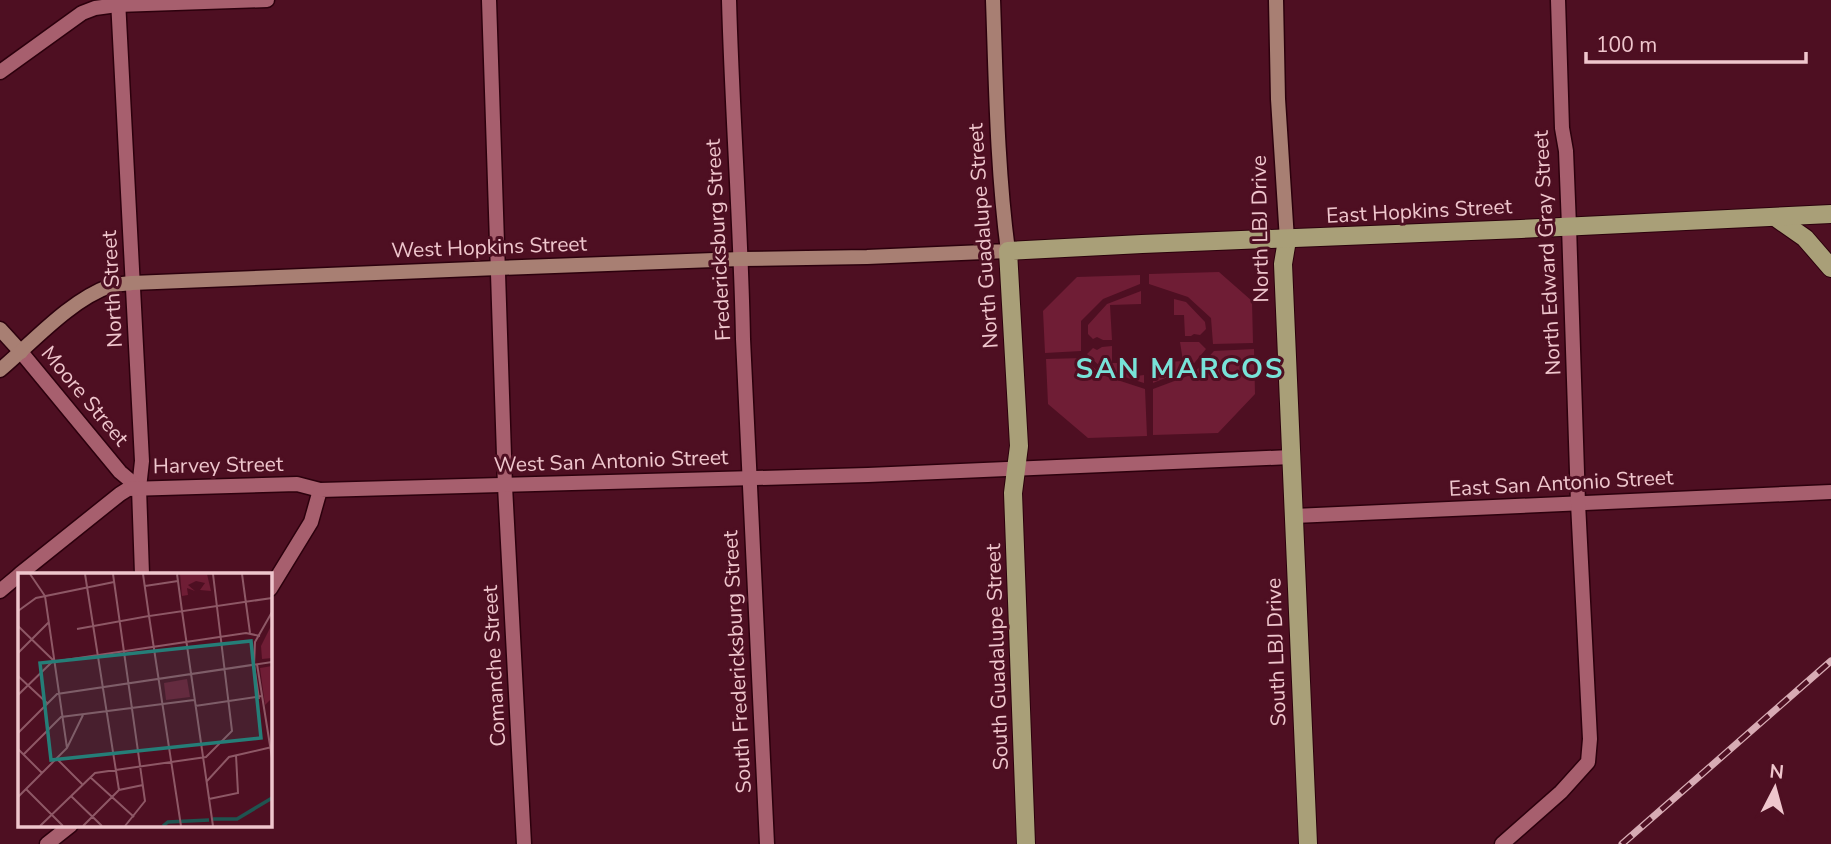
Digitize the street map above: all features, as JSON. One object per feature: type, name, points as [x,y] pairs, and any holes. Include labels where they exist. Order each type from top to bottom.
[{"type":"main road","name":"North Guadalupe Street","points":[[993,0],[998,128],[1019,446],[1017,469]]},
{"type":"main road","name":"North LBJ Drive","points":[[1276,0],[1278,99],[1287,240],[1283,264],[1291,457]]},
{"type":"main road","name":"East Hopkins Street","points":[[1008,251],[1831,214]]},
{"type":"main road","points":[[1775,217],[1805,238],[1831,268]]},
{"type":"main road","name":"West Hopkins Street","points":[[0,370],[55,320],[78,304],[111,286],[132,283],[1008,251]]},
{"type":"main road","name":"Moore Street","points":[[0,329],[21,352]]},
{"type":"main road","name":"South LBJ Drive","points":[[1291,457],[1308,844]]},
{"type":"main road","name":"South Guadalupe Street","points":[[1017,469],[1013,493],[1026,844]]},
{"type":"street","points":[[0,72],[82,13],[117,2],[267,0]]},
{"type":"street","name":"Comanche Street","points":[[489,0],[505,486],[524,844]]},
{"type":"street","name":"Fredericksburg Street","points":[[729,0],[750,478]]},
{"type":"street","name":"North Edward Gray Street","points":[[1502,844],[1561,792],[1588,762],[1590,739],[1558,0]]},
{"type":"street","name":"North Street","points":[[117,2],[142,461],[139,488],[142,573]]},
{"type":"street","name":"Moore Street","points":[[21,352],[120,472],[139,488]]},
{"type":"street","points":[[1017,469],[1291,457]]},
{"type":"street","name":"West San Antonio Street","points":[[320,490],[1017,469]]},
{"type":"street","name":"South Fredericksburg Street","points":[[750,478],[767,844]]},
{"type":"street","name":"Harvey Street","points":[[22,573],[128,489],[298,484],[320,490]]},
{"type":"street","points":[[271,588],[311,522],[320,490]]},
{"type":"street","name":"East San Antonio Street","points":[[1294,516],[1831,492]]},
{"type":"street","name":"Harvey Street","points":[[0,591],[18,577]]},
{"type":"street","points":[[51,843],[70,826]]},
{"type":"shaded area","points":[[1219,272],[1252,301],[1253,343],[1213,344],[1211,318],[1188,297],[1149,284],[1149,274]]},
{"type":"shaded area","points":[[1140,275],[1140,284],[1103,299],[1081,321],[1081,351],[1045,353],[1043,311],[1077,277]]},
{"type":"shaded area","points":[[1141,291],[1141,304],[1110,305],[1112,340],[1097,337],[1093,339],[1088,334],[1088,325],[1107,304]]},
{"type":"shaded area","points":[[1174,299],[1186,302],[1205,322],[1206,329],[1200,335],[1185,336],[1184,315],[1174,315]]},
{"type":"shaded area","points":[[1180,342],[1199,342],[1206,349],[1190,368],[1153,383],[1153,375],[1162,373],[1161,365],[1183,361]]},
{"type":"shaded area","points":[[1112,346],[1112,363],[1126,363],[1127,367],[1136,367],[1137,376],[1144,375],[1144,383],[1105,371],[1087,354],[1093,348],[1097,350]]},
{"type":"shaded area","points":[[1254,349],[1255,394],[1218,433],[1153,435],[1153,389],[1193,374],[1214,351]]},
{"type":"shaded area","points":[[1083,358],[1102,375],[1145,389],[1147,436],[1088,438],[1048,404],[1046,359]]},
{"type":"railway","points":[[1622,844],[1831,661]]},
{"type":"district","name":"SAN MARCOS","points":[[1180,369]]}]
